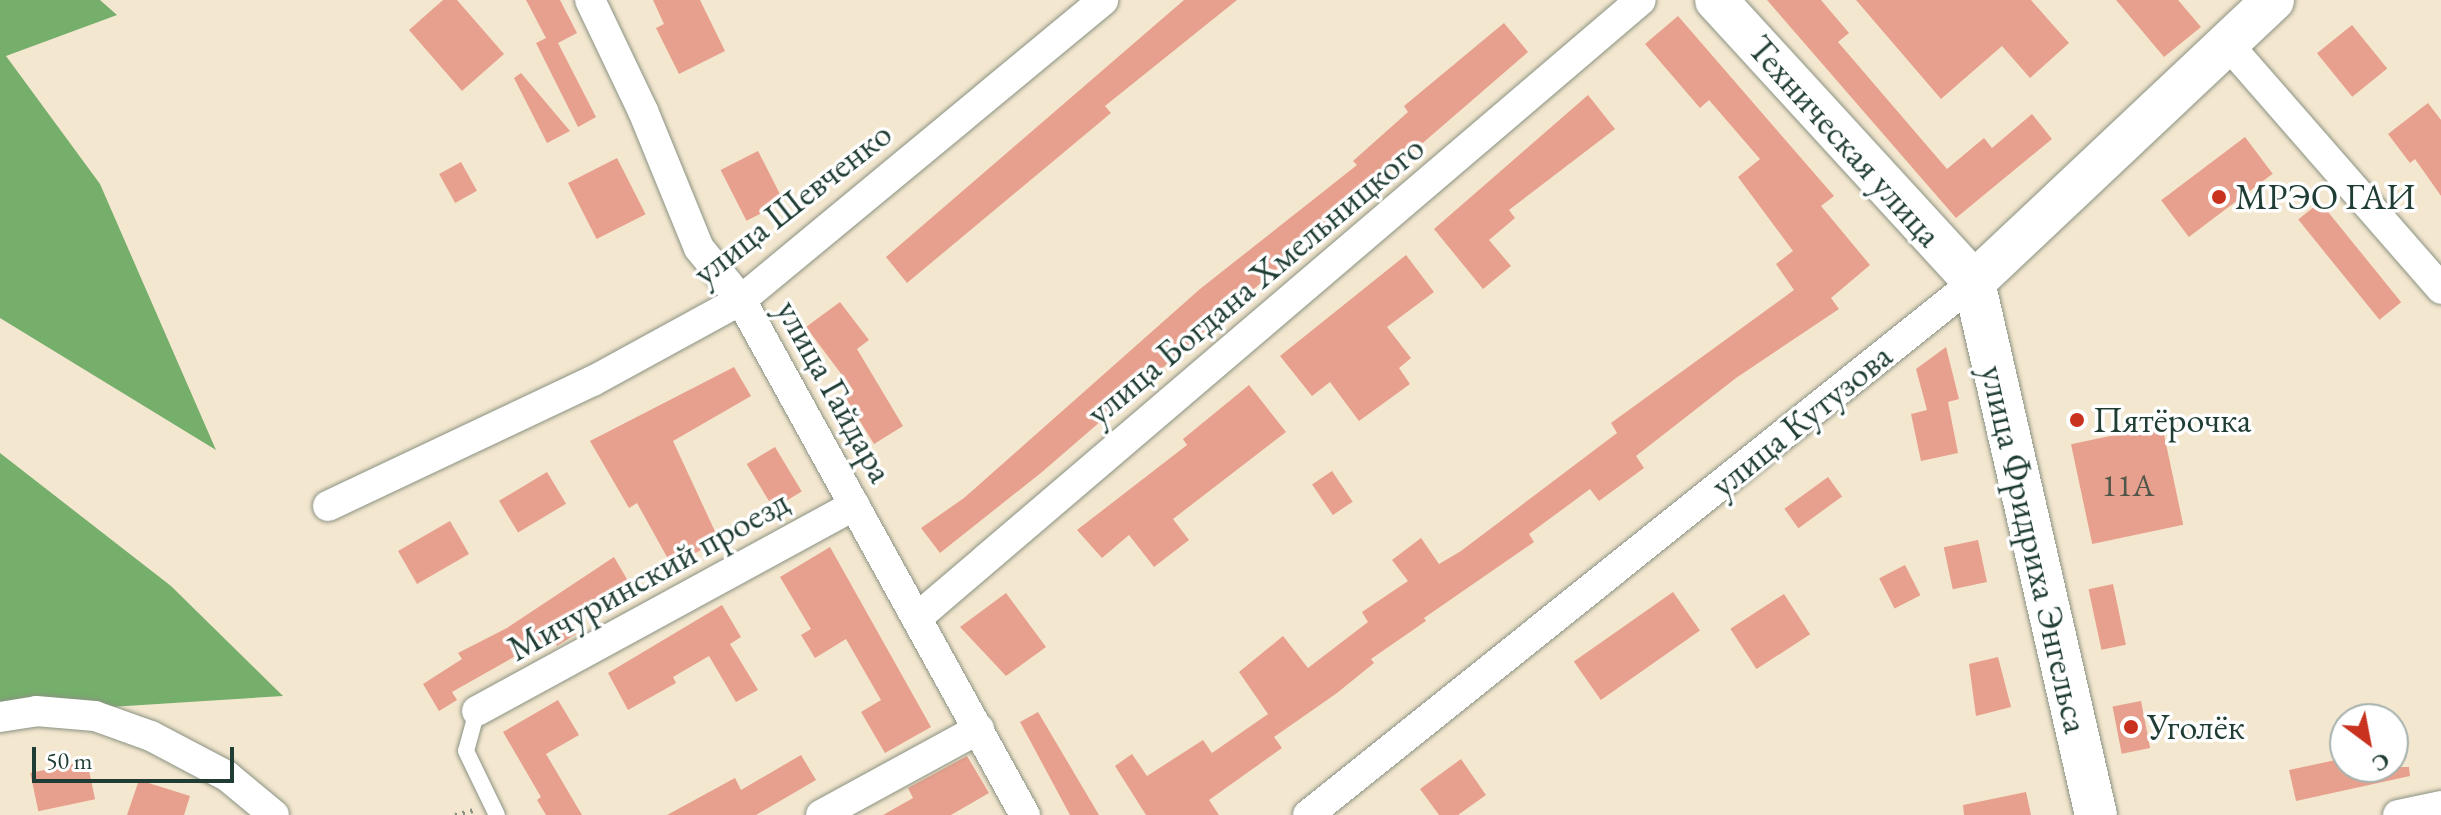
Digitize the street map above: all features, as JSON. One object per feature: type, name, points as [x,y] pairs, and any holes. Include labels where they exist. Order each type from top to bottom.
[{"type":"main road","name":"Техническая улица","points":[[1716,0],[1974,282]]},
{"type":"main road","name":"улица Кутузова","points":[[1974,282],[2225,41],[2273,0]]},
{"type":"main road","name":"улица Фридриха Энгельса","points":[[1974,282],[2096,815]]},
{"type":"street","name":"улица Гайдара","points":[[590,0],[643,111],[699,248],[741,300],[1025,815]]},
{"type":"street","name":"улица Шевченко","points":[[328,506],[593,381],[741,300],[1103,0]]},
{"type":"street","name":"улица Богдана Хмельницкого","points":[[918,617],[1641,0]]},
{"type":"street","points":[[2225,41],[2441,289]]},
{"type":"street","name":"улица Кутузова","points":[[1308,815],[1974,282]]},
{"type":"street","name":"Мичуринский проезд","points":[[477,711],[855,505]]},
{"type":"street","points":[[0,717],[36,711],[95,716],[151,736],[227,776],[274,815]]},
{"type":"street","points":[[821,815],[979,729]]},
{"type":"street","points":[[2398,815],[2441,806]]},
{"type":"lane","points":[[477,711],[466,751],[497,815]]},
{"type":"green space","points":[[0,0],[100,0],[117,15],[6,56],[100,184],[216,450],[0,318]]},
{"type":"green space","points":[[0,453],[171,586],[283,696],[0,714]]},
{"type":"building","points":[[443,0],[457,0],[504,54],[462,91],[409,30]]},
{"type":"building","points":[[526,0],[560,0],[577,33],[558,43],[596,117],[578,127],[536,43],[546,38]]},
{"type":"building","points":[[653,0],[700,0],[725,51],[679,74],[656,28],[664,24]]},
{"type":"building","points":[[1184,0],[1237,0],[1105,106],[1111,113],[907,283],[886,257]]},
{"type":"building","points":[[1767,0],[1821,0],[1849,33],[1838,42],[1947,169],[1984,138],[1992,148],[2032,114],[2052,139],[1956,218]]},
{"type":"building","points":[[1856,0],[2031,0],[2069,43],[2030,78],[2002,46],[1941,99]]},
{"type":"building","points":[[2116,0],[2178,0],[2201,27],[2164,57]]},
{"type":"building","points":[[1678,16],[1834,196],[1821,206],[1870,265],[1831,298],[1839,309],[1736,378],[1636,456],[1644,468],[1599,501],[1590,489],[1529,534],[1534,542],[1424,618],[1426,621],[1371,659],[1374,663],[1337,693],[1274,737],[1282,748],[1209,800],[1219,815],[1146,815],[1115,766],[1132,754],[1147,776],[1203,740],[1212,753],[1268,714],[1239,672],[1283,636],[1308,668],[1368,622],[1362,612],[1408,581],[1392,560],[1421,538],[1439,564],[1461,551],[1617,433],[1611,423],[1794,290],[1776,264],[1793,251],[1738,177],[1760,159],[1709,100],[1700,108],[1645,44]]},
{"type":"building","points":[[1504,23],[1528,52],[1042,472],[940,553],[921,528],[964,498],[1200,289],[1357,165],[1353,161],[1408,112],[1404,106]]},
{"type":"building","points":[[2352,25],[2387,69],[2352,97],[2317,53]]},
{"type":"building","points":[[521,73],[570,131],[547,143],[514,78]]},
{"type":"building","points":[[1588,95],[1615,129],[1509,210],[1515,218],[1489,240],[1511,266],[1483,289],[1434,229]]},
{"type":"building","points":[[2428,103],[2441,120],[2441,196],[2415,159],[2410,163],[2388,134]]},
{"type":"building","points":[[2245,137],[2273,174],[2189,237],[2161,200]]},
{"type":"building","points":[[758,151],[784,202],[746,221],[721,170]]},
{"type":"building","points":[[617,158],[646,214],[597,239],[568,183]]},
{"type":"building","points":[[461,162],[477,191],[455,203],[439,174]]},
{"type":"building","points":[[2320,202],[2401,302],[2379,320],[2298,220]]},
{"type":"building","points":[[1406,255],[1434,292],[1387,327],[1411,358],[1399,368],[1410,384],[1359,421],[1330,382],[1312,396],[1280,356]]},
{"type":"building","points":[[840,302],[869,340],[857,349],[903,426],[874,444],[845,397],[854,391],[806,327]]},
{"type":"building","points":[[1946,347],[1959,399],[1948,402],[1958,453],[1921,461],[1911,414],[1927,410],[1916,369]]},
{"type":"building","points":[[734,367],[751,396],[673,441],[719,540],[672,566],[637,503],[629,508],[590,441]]},
{"type":"building","points":[[1249,385],[1286,432],[1173,519],[1189,540],[1154,567],[1129,535],[1102,558],[1077,530],[1187,445],[1183,439]]},
{"type":"building","points":[[2162,425],[2183,525],[2092,544],[2071,444]]},
{"type":"building","points":[[775,447],[802,492],[773,509],[747,464]]},
{"type":"building","points":[[1332,471],[1353,502],[1333,515],[1312,484]]},
{"type":"building","points":[[547,472],[566,504],[518,533],[499,501]]},
{"type":"building","points":[[1828,477],[1842,496],[1798,528],[1784,509]]},
{"type":"building","points":[[450,521],[469,554],[417,584],[398,551]]},
{"type":"building","points":[[1978,540],[1987,582],[1953,589],[1944,547]]},
{"type":"building","points":[[830,547],[931,727],[885,753],[861,712],[881,700],[846,639],[815,658],[801,635],[811,629],[780,577]]},
{"type":"building","points":[[614,557],[631,586],[569,622],[576,634],[557,646],[551,636],[452,692],[457,700],[439,711],[423,684],[462,659],[458,653],[507,628]]},
{"type":"building","points":[[1905,565],[1920,595],[1895,608],[1879,578]]},
{"type":"building","points":[[2113,584],[2126,645],[2101,650],[2089,589]]},
{"type":"building","points":[[1673,592],[1700,631],[1601,700],[1574,661]]},
{"type":"building","points":[[1006,593],[1046,647],[1006,676],[960,627]]},
{"type":"building","points":[[1784,594],[1810,634],[1756,669],[1730,629]]},
{"type":"building","points":[[722,605],[741,637],[730,644],[758,690],[736,702],[709,656],[673,677],[676,683],[628,710],[608,673]]},
{"type":"building","points":[[1998,657],[2011,707],[1976,716],[1969,664]]},
{"type":"building","points":[[558,700],[579,735],[546,754],[582,815],[546,815],[537,800],[541,797],[503,732]]},
{"type":"building","name":"Уголёк","points":[[2141,701],[2150,748],[2122,754],[2113,707]]},
{"type":"building","points":[[1038,712],[1099,815],[1070,815],[1020,722]]},
{"type":"building","points":[[801,755],[816,780],[756,815],[667,815],[735,778],[741,790]]},
{"type":"building","points":[[967,756],[989,793],[951,815],[883,815],[913,798],[908,788]]},
{"type":"building","points":[[1461,759],[1486,795],[1458,815],[1439,815],[1420,789]]},
{"type":"building","points":[[87,761],[95,799],[38,811],[30,773]]},
{"type":"building","points":[[2329,761],[2329,783],[2378,783],[2296,801],[2289,770]]},
{"type":"building","points":[[139,780],[190,796],[184,815],[127,815]]},
{"type":"building","points":[[2026,792],[2031,815],[1964,815],[1963,805]]},
{"type":"place","name":"МРЭО ГАИ","points":[[2219,197]]},
{"type":"place","name":"Пятёрочка","points":[[2077,420]]},
{"type":"place","name":"Уголёк","points":[[2131,727]]}]
